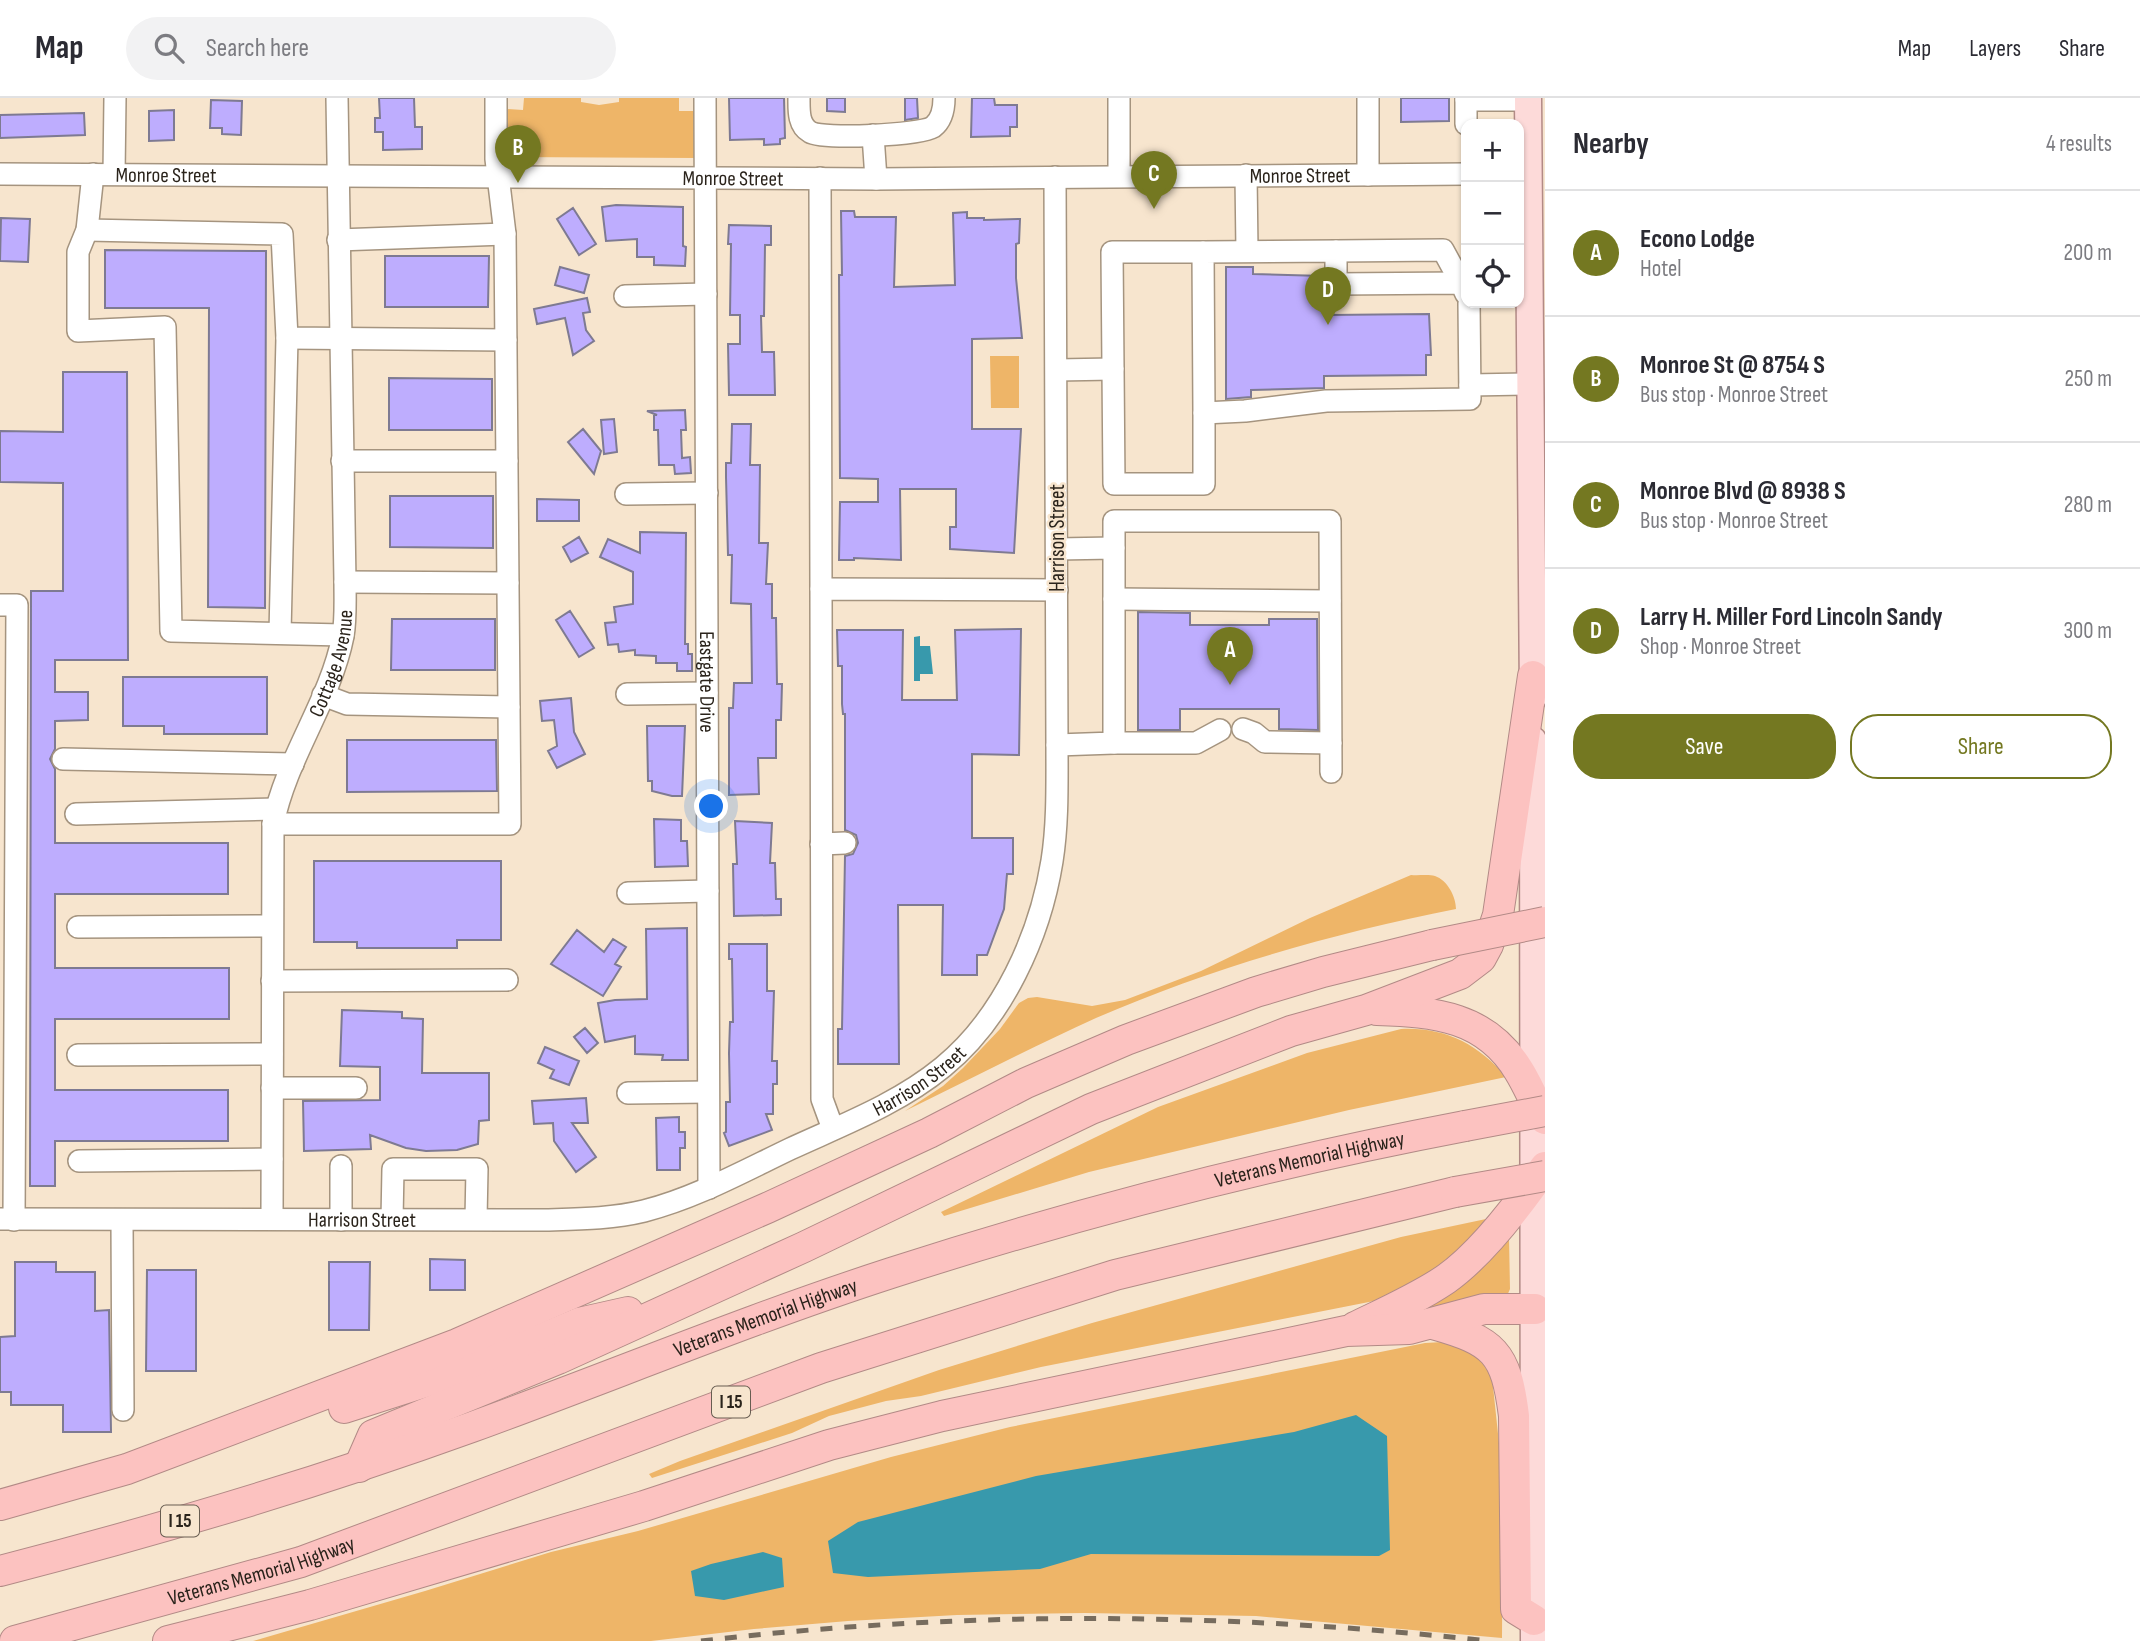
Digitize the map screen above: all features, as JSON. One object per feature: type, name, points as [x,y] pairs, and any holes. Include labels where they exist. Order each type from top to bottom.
[{"type":"highway","points":[[359,1467],[373,1435],[558,1359],[804,1247],[1091,1108],[1291,1031],[1366,1010],[1460,974],[1481,958],[1498,915],[1533,676]]},
{"type":"highway","points":[[0,1505],[127,1468],[457,1344],[767,1208],[929,1133],[1026,1083],[1126,1040],[1256,992],[1334,969],[1432,945],[1545,922]]},
{"type":"highway","points":[[1366,1010],[1422,1012],[1460,1020],[1505,1052],[1520,1072],[1541,1111]]},
{"type":"highway","name":"Veterans Memorial Highway","points":[[0,1571],[172,1524],[359,1467],[796,1306],[1027,1230],[1208,1181],[1351,1147],[1541,1111]]},
{"type":"highway","points":[[1346,1331],[1424,1293],[1447,1278],[1469,1260],[1542,1175]]},
{"type":"highway","name":"Veterans Memorial Highway","points":[[15,1641],[301,1562],[821,1368],[1115,1275],[1455,1192],[1542,1175]]},
{"type":"highway","points":[[48,1491],[96,1490],[481,1364],[579,1323],[696,1296]]},
{"type":"highway","points":[[168,1641],[323,1601],[644,1506],[842,1441],[942,1416],[1346,1331],[1409,1329],[1484,1309],[1535,1309]]},
{"type":"highway","points":[[1433,1324],[1465,1332],[1483,1342],[1504,1365],[1511,1389],[1514,1416],[1516,1609],[1534,1631]]},
{"type":"main road","points":[[1528,99],[1531,176],[1533,676],[1542,1175],[1535,1309],[1534,1631]]},
{"type":"street","points":[[114,174],[115,98]]},
{"type":"street","name":"Cottage Avenue","points":[[272,1219],[271,926],[274,817],[344,635],[337,98]]},
{"type":"street","points":[[76,814],[510,824],[505,234],[496,159],[496,98]]},
{"type":"street","name":"Eastgate Drive","points":[[705,98],[709,1188]]},
{"type":"street","points":[[799,98],[801,122],[810,132],[824,136],[921,132],[933,127],[941,117],[944,98]]},
{"type":"street","points":[[1119,98],[1119,176]]},
{"type":"street","points":[[1368,98],[1368,175]]},
{"type":"street","points":[[1466,119],[1466,99],[1528,99]]},
{"type":"street","points":[[873,135],[876,178]]},
{"type":"street","name":"Monroe Street","points":[[0,174],[706,178],[1461,174]]},
{"type":"street","points":[[93,174],[87,230],[78,252],[78,331],[165,327],[171,631],[344,635]]},
{"type":"street","points":[[1246,175],[1247,251]]},
{"type":"street","name":"Harrison Street","points":[[7,1219],[341,1220],[609,1217],[643,1211],[709,1188],[901,1095],[944,1066],[974,1035],[1000,1001],[1020,963],[1040,913],[1052,860],[1057,745],[1055,177]]},
{"type":"street","points":[[820,178],[830,341],[821,589],[821,1100],[833,1129]]},
{"type":"street","points":[[87,230],[282,234],[287,338],[280,633]]},
{"type":"street","points":[[338,240],[505,234]]},
{"type":"street","points":[[1203,252],[1204,484],[1114,484],[1112,252],[1443,250],[1461,283]]},
{"type":"street","points":[[1336,251],[1336,284],[1461,288]]},
{"type":"street","points":[[625,296],[706,293]]},
{"type":"street","points":[[1204,413],[1326,401],[1470,399],[1469,308]]},
{"type":"street","points":[[287,338],[506,340]]},
{"type":"street","points":[[1057,370],[1113,369]]},
{"type":"street","points":[[1470,385],[1530,384]]},
{"type":"street","points":[[342,461],[507,461]]},
{"type":"street","points":[[626,494],[707,493]]},
{"type":"street","points":[[1114,743],[1114,521],[1330,522],[1331,772]]},
{"type":"street","points":[[1057,549],[1114,548]]},
{"type":"street","points":[[345,582],[508,583]]},
{"type":"street","points":[[821,589],[1057,590]]},
{"type":"street","points":[[1114,600],[1330,601]]},
{"type":"street","points":[[0,605],[18,605],[7,1219]]},
{"type":"street","points":[[626,694],[707,692]]},
{"type":"street","points":[[323,695],[347,704],[509,707]]},
{"type":"street","points":[[1243,729],[1254,733],[1265,742],[1331,743]]},
{"type":"street","points":[[1057,745],[1196,743],[1220,730]]},
{"type":"street","points":[[63,759],[293,764]]},
{"type":"street","points":[[821,844],[845,843]]},
{"type":"street","points":[[628,892],[708,891]]},
{"type":"street","points":[[78,927],[271,926]]},
{"type":"street","points":[[272,981],[507,980]]},
{"type":"street","points":[[78,1055],[272,1054]]},
{"type":"street","points":[[272,1088],[356,1088]]},
{"type":"street","points":[[628,1093],[708,1092]]},
{"type":"street","points":[[79,1161],[272,1159]]},
{"type":"street","points":[[341,1166],[341,1220]]},
{"type":"street","points":[[392,1219],[393,1170],[477,1170],[476,1219]]},
{"type":"street","points":[[122,1220],[123,1410]]},
{"type":"shaded area","points":[[524,98],[581,98],[581,102],[599,105],[619,102],[619,98],[679,98],[679,111],[696,111],[696,158],[507,157],[507,109],[523,110]]},
{"type":"shaded area","points":[[990,356],[1019,356],[1019,408],[991,408]]},
{"type":"shaded area","points":[[1411,875],[1432,875],[1443,881],[1453,894],[1456,909],[1319,941],[1184,983],[1096,1018],[905,1111],[943,1086],[963,1068],[1000,1029],[1019,1003],[1028,998],[1037,997],[1092,1006],[1125,1000],[1201,971],[1310,918]]},
{"type":"shaded area","points":[[1401,1029],[1432,1031],[1459,1040],[1484,1055],[1506,1077],[1349,1110],[1089,1172],[944,1216],[941,1212],[1158,1107],[1307,1053]]},
{"type":"shaded area","points":[[1486,1219],[1436,1268],[1408,1286],[1374,1301],[1041,1367],[921,1396],[886,1401],[829,1416],[792,1433],[652,1478],[649,1474],[939,1370],[1092,1323],[1401,1237]]},
{"type":"shaded area","points":[[1509,1237],[1510,1289],[1506,1298],[1420,1312],[1468,1279]]},
{"type":"shaded area","points":[[1425,1343],[1458,1344],[1487,1362],[1485,1367],[1492,1377],[1503,1481],[1502,1638],[1256,1616],[1085,1613],[957,1615],[848,1621],[651,1641],[253,1641],[551,1552],[638,1531],[891,1457],[1010,1427]]},
{"type":"water","points":[[920,636],[920,646],[930,646],[933,674],[920,674],[920,681],[914,681],[914,637]]},
{"type":"water","points":[[1356,1415],[1387,1436],[1390,1550],[1379,1556],[1091,1554],[1040,1569],[868,1577],[833,1573],[828,1541],[858,1522],[1036,1476],[1294,1432]]},
{"type":"water","points":[[763,1552],[782,1558],[784,1587],[724,1600],[695,1596],[691,1571]]},
{"type":"building","points":[[379,98],[414,98],[415,127],[422,127],[422,149],[383,150],[383,132],[375,132],[375,118],[380,118]]},
{"type":"building","points":[[729,98],[784,98],[785,138],[780,139],[780,144],[764,145],[764,139],[730,140]]},
{"type":"building","points":[[827,98],[845,98],[845,112],[827,111]]},
{"type":"building","points":[[905,98],[917,98],[918,118],[905,120]]},
{"type":"building","points":[[972,98],[994,98],[995,105],[1017,105],[1017,127],[1010,127],[1010,136],[971,137]]},
{"type":"building","points":[[1401,98],[1449,98],[1449,121],[1401,122]]},
{"type":"building","points":[[211,100],[242,101],[241,135],[222,134],[222,128],[210,128]]},
{"type":"building","points":[[174,110],[174,140],[149,141],[149,111]]},
{"type":"building","points":[[84,113],[85,135],[0,138],[0,115]]},
{"type":"building","points":[[602,207],[683,207],[685,266],[654,265],[654,257],[637,257],[637,239],[606,241]]},
{"type":"building","points":[[573,208],[596,244],[579,255],[557,219]]},
{"type":"building","points":[[841,211],[854,211],[855,217],[896,217],[894,287],[955,285],[953,213],[967,212],[967,218],[984,220],[1020,219],[1019,243],[1016,244],[1016,278],[1022,338],[972,339],[972,429],[1021,429],[1014,553],[950,549],[950,527],[956,527],[956,489],[900,489],[901,560],[839,560],[840,502],[878,502],[878,479],[840,478]]},
{"type":"building","points":[[1,218],[30,219],[28,262],[0,261]]},
{"type":"building","points":[[729,225],[771,226],[771,245],[765,245],[764,316],[761,316],[762,352],[774,352],[775,395],[729,395],[728,344],[740,344],[740,315],[730,315]]},
{"type":"building","points":[[105,250],[266,251],[265,608],[208,607],[209,308],[105,308]]},
{"type":"building","points":[[385,256],[489,256],[488,307],[385,307]]},
{"type":"building","points":[[560,267],[589,275],[584,293],[555,285]]},
{"type":"building","points":[[1226,267],[1253,267],[1253,274],[1323,276],[1324,290],[1328,294],[1328,315],[1429,314],[1431,355],[1426,355],[1426,375],[1324,376],[1324,388],[1251,390],[1251,397],[1226,399]]},
{"type":"building","points":[[587,298],[590,312],[583,313],[586,330],[594,341],[573,355],[565,318],[537,324],[534,309]]},
{"type":"building","points":[[63,372],[127,372],[128,660],[55,660],[55,692],[88,692],[88,720],[55,721],[55,749],[50,759],[55,769],[55,843],[228,843],[228,894],[55,894],[55,968],[229,968],[229,1019],[55,1019],[55,1090],[228,1090],[228,1141],[55,1141],[55,1186],[30,1186],[31,591],[63,591],[63,483],[0,482],[0,431],[63,432]]},
{"type":"building","points":[[389,378],[492,379],[492,430],[389,430]]},
{"type":"building","points":[[685,410],[686,430],[681,430],[682,458],[690,457],[691,473],[675,474],[674,465],[659,465],[658,430],[654,430],[654,415],[657,415],[647,411]]},
{"type":"building","points":[[614,419],[617,452],[604,454],[601,420]]},
{"type":"building","points":[[732,424],[751,424],[750,465],[760,465],[759,543],[768,543],[766,584],[772,584],[772,618],[776,618],[777,684],[782,684],[781,720],[776,720],[776,758],[758,758],[759,794],[729,795],[729,708],[733,708],[734,683],[752,683],[751,604],[731,603],[732,555],[728,555],[726,463],[731,463]]},
{"type":"building","points":[[583,429],[601,451],[594,474],[568,442]]},
{"type":"building","points":[[390,496],[493,496],[493,548],[390,547]]},
{"type":"building","points":[[537,499],[579,500],[579,521],[537,521]]},
{"type":"building","points":[[640,532],[686,533],[685,644],[688,644],[688,654],[692,654],[692,671],[677,671],[677,663],[656,663],[656,656],[635,655],[635,650],[619,652],[618,644],[608,645],[605,623],[616,622],[614,607],[633,604],[633,572],[600,557],[608,539],[640,553]]},
{"type":"building","points":[[579,537],[588,553],[571,562],[563,547]]},
{"type":"building","points":[[570,611],[594,648],[579,657],[556,620]]},
{"type":"building","points":[[1138,612],[1190,613],[1190,625],[1269,625],[1269,619],[1317,619],[1318,730],[1279,729],[1279,709],[1180,709],[1180,730],[1138,730]]},
{"type":"building","points":[[392,619],[495,619],[495,670],[391,670]]},
{"type":"building","points":[[1021,629],[1019,755],[972,754],[972,838],[1013,838],[1013,874],[1007,874],[1004,909],[987,955],[977,955],[977,975],[942,975],[943,905],[898,905],[899,1064],[838,1064],[838,1029],[842,1029],[845,856],[853,854],[858,843],[856,835],[845,830],[845,714],[842,704],[842,666],[838,666],[837,630],[903,630],[902,700],[957,700],[955,630]]},
{"type":"building","points":[[123,677],[267,677],[267,734],[164,734],[164,726],[123,726]]},
{"type":"building","points":[[571,698],[574,732],[585,754],[557,768],[548,751],[557,746],[554,720],[542,721],[540,701]]},
{"type":"building","points":[[647,726],[685,726],[682,796],[652,791],[652,781],[648,781]]},
{"type":"building","points":[[347,740],[496,740],[497,791],[347,792]]},
{"type":"building","points":[[654,819],[681,820],[681,841],[687,841],[688,866],[655,867]]},
{"type":"building","points":[[735,821],[772,823],[770,863],[775,863],[776,899],[781,899],[781,915],[734,916],[733,864],[737,864]]},
{"type":"building","points":[[314,861],[501,861],[501,940],[457,940],[457,948],[357,948],[357,942],[314,942]]},
{"type":"building","points":[[687,928],[688,1060],[662,1060],[663,1055],[635,1054],[635,1036],[605,1042],[598,1003],[647,999],[646,929]]},
{"type":"building","points":[[577,930],[604,952],[613,939],[626,947],[615,964],[621,967],[603,996],[551,964]]},
{"type":"building","points":[[729,944],[767,944],[767,991],[774,991],[772,1061],[777,1061],[777,1084],[773,1084],[773,1114],[766,1114],[772,1130],[729,1146],[724,1133],[726,1102],[730,1102],[730,1022],[733,1022],[732,959],[729,959]]},
{"type":"building","points":[[342,1010],[402,1012],[402,1018],[423,1019],[422,1073],[489,1073],[489,1120],[479,1121],[478,1144],[457,1150],[426,1151],[406,1148],[370,1135],[371,1149],[304,1151],[303,1101],[380,1100],[380,1067],[340,1066]]},
{"type":"building","points":[[585,1028],[598,1043],[587,1053],[574,1037]]},
{"type":"building","points":[[545,1047],[579,1061],[569,1085],[550,1078],[554,1070],[538,1063]]},
{"type":"building","points":[[586,1098],[588,1123],[572,1123],[596,1157],[576,1172],[554,1141],[553,1123],[534,1124],[532,1101]]},
{"type":"building","points":[[679,1117],[679,1132],[685,1132],[685,1148],[680,1148],[680,1170],[657,1170],[656,1118]]},
{"type":"building","points":[[430,1259],[465,1260],[465,1290],[430,1290]]},
{"type":"building","points":[[15,1262],[56,1262],[56,1272],[95,1272],[95,1311],[109,1310],[111,1432],[63,1432],[63,1405],[11,1405],[11,1392],[0,1392],[0,1337],[15,1336]]},
{"type":"building","points":[[329,1262],[370,1262],[369,1330],[329,1330]]},
{"type":"building","points":[[147,1270],[196,1270],[196,1371],[146,1371]]},
{"type":"railway","points":[[701,1641],[898,1624],[1094,1618],[1291,1624],[1488,1641]]},
{"type":"place","name":"Monroe St @ 8754 S","points":[[518,183]]},
{"type":"place","name":"Monroe Blvd @ 8938 S","points":[[1154,209]]},
{"type":"place","name":"Larry H. Miller Ford Lincoln Sandy","points":[[1328,325]]},
{"type":"place","name":"Econo Lodge","points":[[1230,685]]}]
